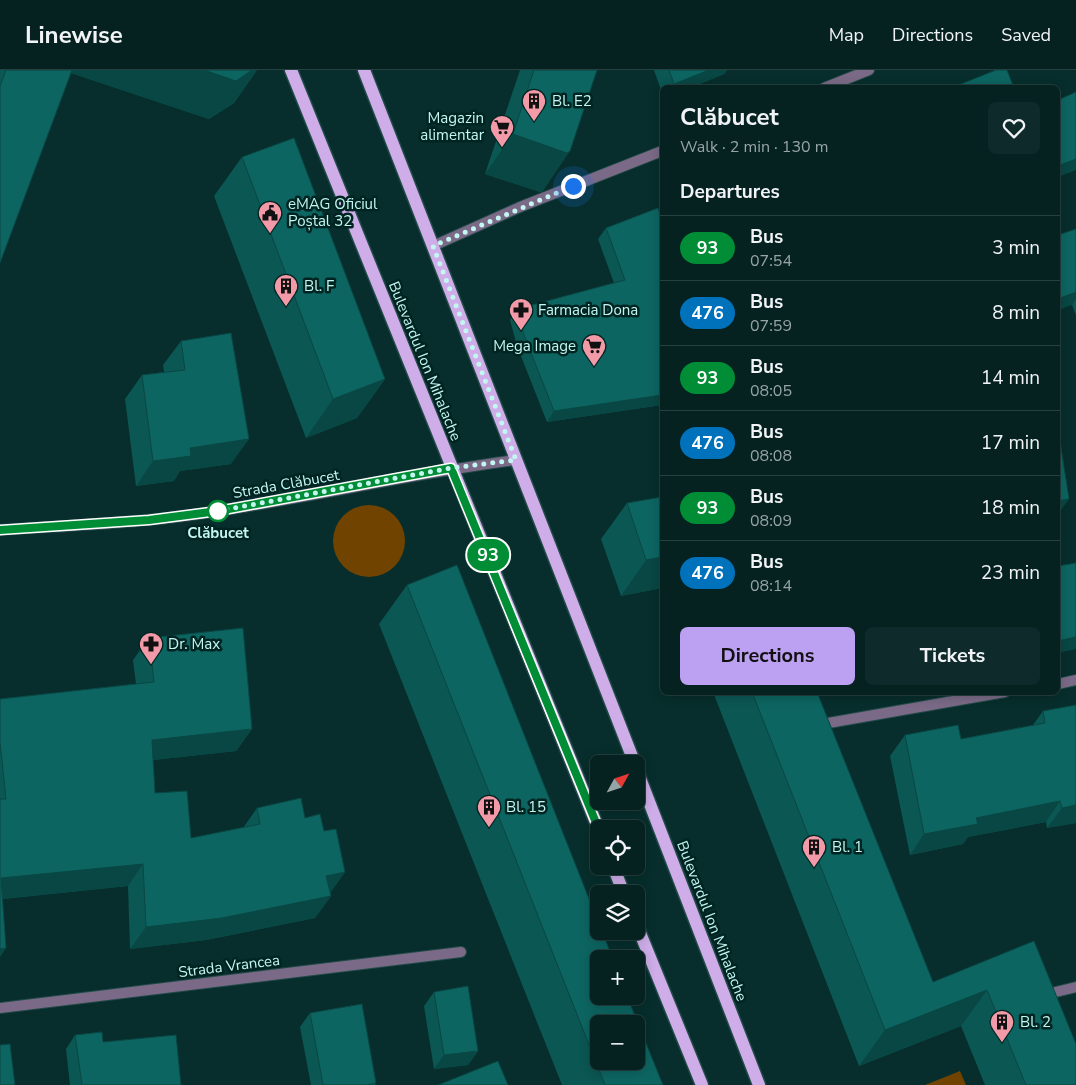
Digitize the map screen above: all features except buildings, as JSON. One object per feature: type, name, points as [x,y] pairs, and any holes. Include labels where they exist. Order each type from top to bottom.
[{"type":"main road","name":"Bulevardul Ion Mihalache","points":[[290,70],[595,820]]},
{"type":"main road","points":[[364,70],[631,755]]},
{"type":"main road","name":"Bulevardul Ion Mihalache","points":[[645,791],[759,1085]]},
{"type":"main road","points":[[643,940],[702,1085]]},
{"type":"street","points":[[831,85],[868,70]]},
{"type":"street","points":[[433,246],[520,207],[660,152]]},
{"type":"street","name":"Strada Clăbucet","points":[[0,530],[149,520],[209,513],[451,468],[516,460]]},
{"type":"street","points":[[1060,684],[1076,680]]},
{"type":"street","points":[[820,734],[816,725],[988,695]]},
{"type":"street","name":"Strada Vrancea","points":[[0,1008],[461,952]]},
{"type":"street","points":[[1034,997],[1076,987]]},
{"type":"shaded area","points":[[369,505],[383,508],[395,515],[402,527],[405,541],[402,555],[395,567],[383,574],[369,577],[355,574],[343,567],[336,555],[333,541],[336,527],[343,515],[355,508]]},
{"type":"shaded area","points":[[960,1071],[966,1085],[925,1085]]},
{"type":"bus line","name":"93","points":[[0,530],[149,520],[218,511],[451,468],[595,820]]},
{"type":"place","name":"Bl. E2","points":[[534,122]]},
{"type":"place","name":"Magazin alimentar","points":[[502,148]]},
{"type":"place","name":"eMAG Oficiul Poștal 32","points":[[270,234]]},
{"type":"place","name":"Bl. F","points":[[286,307]]},
{"type":"place","name":"Farmacia Dona","points":[[521,331]]},
{"type":"place","name":"Mega Image","points":[[594,367]]},
{"type":"place","name":"Clăbucet","points":[[218,511]]},
{"type":"place","name":"Dr. Max","points":[[151,665]]},
{"type":"place","name":"Bl. 15","points":[[489,828]]},
{"type":"place","name":"Bl. 1","points":[[814,868]]},
{"type":"place","name":"Bl. 2","points":[[1002,1043]]},
{"type":"route","points":[[218,511],[451,468],[516,460],[433,246],[520,207],[573,186]]}]
